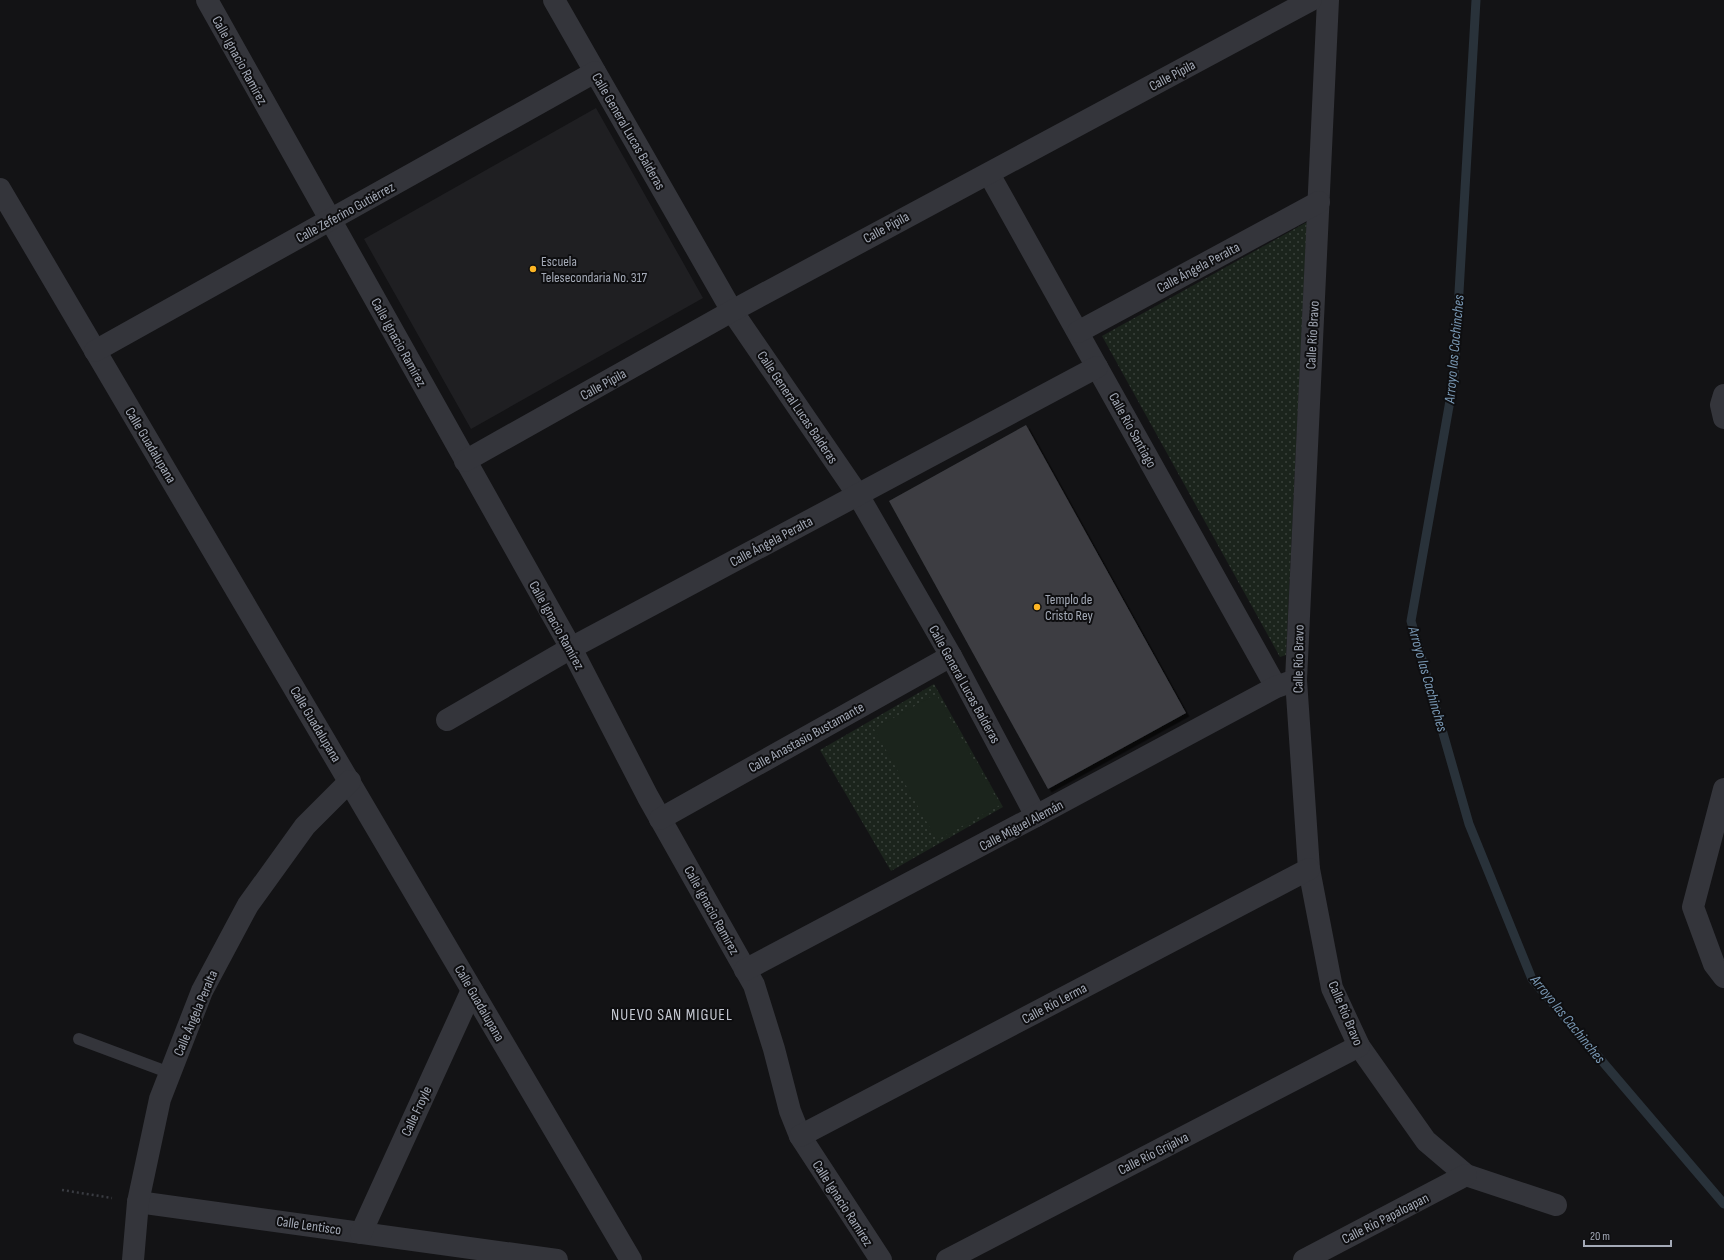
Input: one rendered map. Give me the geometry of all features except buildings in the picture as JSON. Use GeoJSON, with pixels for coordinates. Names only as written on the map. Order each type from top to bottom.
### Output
{"type":"FeatureCollection","features":[{"type":"Feature","properties":{"kind":"street","name":"Calle Ignacio Ramírez"},"geometry":{"type":"LineString","coordinates":[[207,0],[571,648],[660,819],[754,985],[774,1049],[790,1111],[800,1136],[881,1260]]}},
{"type":"Feature","properties":{"kind":"street","name":"Calle General Lucas Balderas"},"geometry":{"type":"LineString","coordinates":[[554,0],[732,311],[858,495],[951,656],[1036,816]]}},
{"type":"Feature","properties":{"kind":"street","name":"Calle Pípila"},"geometry":{"type":"LineString","coordinates":[[465,461],[732,311],[1311,0]]}},
{"type":"Feature","properties":{"kind":"street","name":"Calle Río Bravo"},"geometry":{"type":"LineString","coordinates":[[1328,0],[1319,202],[1286,683],[1309,869],[1332,988],[1359,1046],[1426,1141],[1466,1175],[1556,1204]]}},
{"type":"Feature","properties":{"kind":"street","name":"Calle Zeferino Gutiérrez"},"geometry":{"type":"LineString","coordinates":[[96,351],[595,72]]}},
{"type":"Feature","properties":{"kind":"street","name":"Calle Río Santiago"},"geometry":{"type":"LineString","coordinates":[[989,174],[1097,366],[1286,683]]}},
{"type":"Feature","properties":{"kind":"street","name":"Calle Guadalupana"},"geometry":{"type":"LineString","coordinates":[[0,189],[631,1260]]}},
{"type":"Feature","properties":{"kind":"street","name":"Calle Ángela Peralta"},"geometry":{"type":"LineString","coordinates":[[1078,332],[1319,202]]}},
{"type":"Feature","properties":{"kind":"street","name":"Calle Ángela Peralta"},"geometry":{"type":"LineString","coordinates":[[447,720],[571,648],[1097,366]]}},
{"type":"Feature","properties":{"kind":"street"},"geometry":{"type":"LineString","coordinates":[[1724,395],[1721,405],[1724,418]]}},
{"type":"Feature","properties":{"kind":"street","name":"Calle Anastasio Bustamante"},"geometry":{"type":"LineString","coordinates":[[660,819],[951,656]]}},
{"type":"Feature","properties":{"kind":"street","name":"Calle Miguel Alemán"},"geometry":{"type":"LineString","coordinates":[[745,970],[1286,683]]}},
{"type":"Feature","properties":{"kind":"street","name":"Calle Ángela Peralta"},"geometry":{"type":"LineString","coordinates":[[133,1260],[138,1202],[160,1100],[202,991],[248,905],[305,826],[350,781]]}},
{"type":"Feature","properties":{"kind":"street"},"geometry":{"type":"LineString","coordinates":[[1724,789],[1693,907],[1714,964],[1724,977]]}},
{"type":"Feature","properties":{"kind":"street","name":"Calle Río Lerma"},"geometry":{"type":"LineString","coordinates":[[800,1136],[1309,869]]}},
{"type":"Feature","properties":{"kind":"street","name":"Calle Froyle"},"geometry":{"type":"LineString","coordinates":[[360,1233],[472,990]]}},
{"type":"Feature","properties":{"kind":"street","name":"Calle Río Grijalva"},"geometry":{"type":"LineString","coordinates":[[947,1260],[1359,1046]]}},
{"type":"Feature","properties":{"kind":"street","name":"Calle Río Papaloapan"},"geometry":{"type":"LineString","coordinates":[[1304,1260],[1466,1175]]}},
{"type":"Feature","properties":{"kind":"street","name":"Calle Lentisco"},"geometry":{"type":"LineString","coordinates":[[138,1202],[557,1260]]}},
{"type":"Feature","properties":{"kind":"lane"},"geometry":{"type":"LineString","coordinates":[[79,1039],[170,1073]]}},
{"type":"Feature","properties":{"kind":"path"},"geometry":{"type":"LineString","coordinates":[[62,1190],[138,1202]]}},
{"type":"Feature","properties":{"kind":"shaded area","name":"Escuela Telesecondaria No. 317"},"geometry":{"type":"Polygon","coordinates":[[[596,108],[703,298],[471,429],[364,239],[596,108]]]}},
{"type":"Feature","properties":{"kind":"shaded area"},"geometry":{"type":"Polygon","coordinates":[[[1307,222],[1286,655],[1280,657],[1102,336],[1307,222]]]}},
{"type":"Feature","properties":{"kind":"shaded area"},"geometry":{"type":"Polygon","coordinates":[[[934,684],[1003,807],[891,871],[820,750],[934,684]]]}},
{"type":"Feature","properties":{"kind":"shaded area"},"geometry":{"type":"Polygon","coordinates":[[[936,694],[1000,805],[937,840],[874,729],[936,694]]]}},
{"type":"Feature","properties":{"kind":"waterway","name":"Arroyo las Cachinches"},"geometry":{"type":"LineString","coordinates":[[1476,0],[1454,378],[1411,621],[1469,824],[1532,979],[1724,1204]]}},
{"type":"Feature","properties":{"kind":"place","name":"Escuela Telesecondaria No. 317"},"geometry":{"type":"Point","coordinates":[533,269]}},
{"type":"Feature","properties":{"kind":"place","name":"Templo de Cristo Rey"},"geometry":{"type":"Point","coordinates":[1037,607]}},
{"type":"Feature","properties":{"kind":"district","name":"NUEVO SAN MIGUEL"},"geometry":{"type":"Point","coordinates":[672,1014]}}]}
